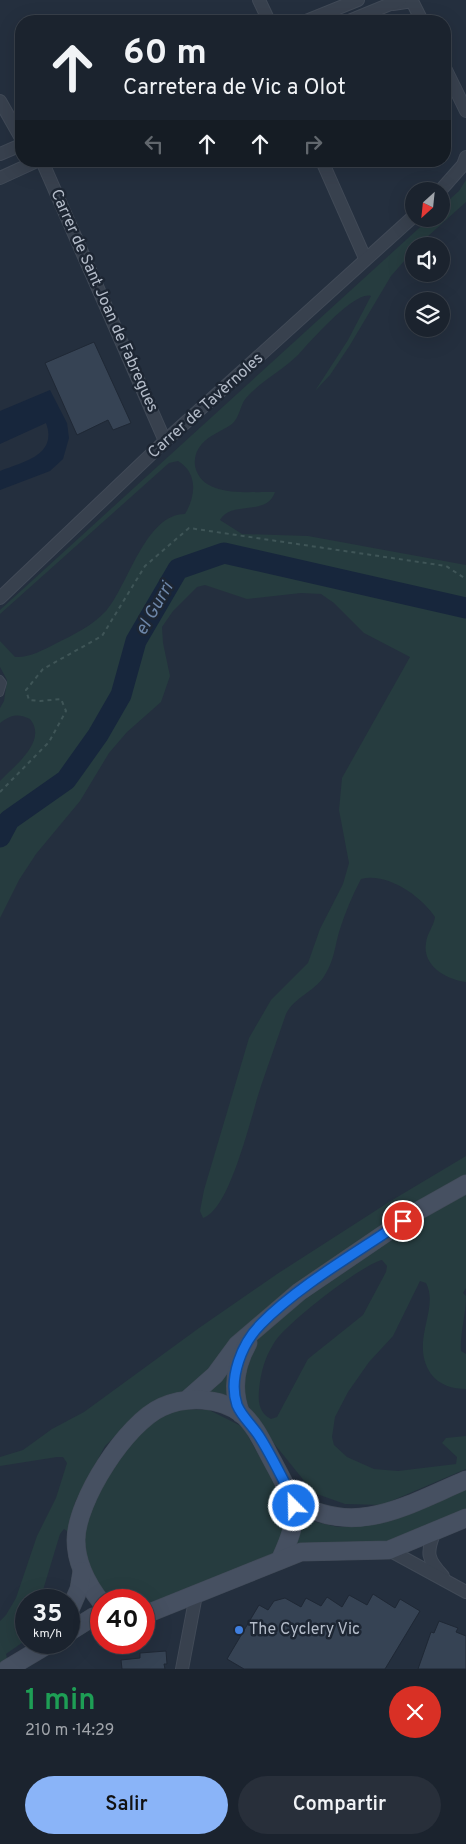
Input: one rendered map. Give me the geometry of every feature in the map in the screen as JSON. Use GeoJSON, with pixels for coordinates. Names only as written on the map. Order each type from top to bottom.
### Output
{"type":"FeatureCollection","features":[{"type":"Feature","properties":{"kind":"street"},"geometry":{"type":"LineString","coordinates":[[259,0],[267,15]]}},
{"type":"Feature","properties":{"kind":"street"},"geometry":{"type":"LineString","coordinates":[[363,15],[394,2],[412,1],[419,15]]}},
{"type":"Feature","properties":{"kind":"street"},"geometry":{"type":"LineString","coordinates":[[321,15],[353,2]]}},
{"type":"Feature","properties":{"kind":"street"},"geometry":{"type":"LineString","coordinates":[[451,80],[466,111]]}},
{"type":"Feature","properties":{"kind":"street"},"geometry":{"type":"LineString","coordinates":[[0,101],[15,127]]}},
{"type":"Feature","properties":{"kind":"street"},"geometry":{"type":"LineString","coordinates":[[0,154],[15,148]]}},
{"type":"Feature","properties":{"kind":"street"},"geometry":{"type":"LineString","coordinates":[[447,182],[464,161]]}},
{"type":"Feature","properties":{"kind":"street"},"geometry":{"type":"LineString","coordinates":[[0,178],[24,167]]}},
{"type":"Feature","properties":{"kind":"street","name":"Carrer de Sant Joan de Fabregues"},"geometry":{"type":"LineString","coordinates":[[45,167],[165,441]]}},
{"type":"Feature","properties":{"kind":"street"},"geometry":{"type":"LineString","coordinates":[[325,167],[365,258]]}},
{"type":"Feature","properties":{"kind":"street","name":"Carrer de Tavèrnoles"},"geometry":{"type":"LineString","coordinates":[[0,598],[165,441],[325,299],[365,258],[405,224]]}},
{"type":"Feature","properties":{"kind":"street"},"geometry":{"type":"LineString","coordinates":[[91,1589],[82,1571],[76,1541],[80,1512],[102,1469],[147,1417],[161,1407],[189,1398],[215,1375],[237,1345],[299,1292],[418,1210],[466,1184]]}},
{"type":"Feature","properties":{"kind":"street"},"geometry":{"type":"LineString","coordinates":[[260,1325],[241,1356],[235,1374],[236,1403],[259,1436],[294,1500],[307,1508],[336,1518],[360,1519],[382,1515],[466,1480]]}},
{"type":"Feature","properties":{"kind":"street"},"geometry":{"type":"LineString","coordinates":[[189,1398],[217,1403],[242,1414]]}},
{"type":"Feature","properties":{"kind":"street"},"geometry":{"type":"LineString","coordinates":[[280,1560],[293,1528],[294,1500]]}},
{"type":"Feature","properties":{"kind":"street"},"geometry":{"type":"LineString","coordinates":[[155,1611],[301,1552],[389,1550],[466,1518]]}},
{"type":"Feature","properties":{"kind":"street"},"geometry":{"type":"LineString","coordinates":[[435,1531],[429,1544],[428,1556],[434,1567],[450,1584]]}},
{"type":"Feature","properties":{"kind":"street"},"geometry":{"type":"LineString","coordinates":[[389,1550],[466,1592]]}},
{"type":"Feature","properties":{"kind":"street"},"geometry":{"type":"LineString","coordinates":[[79,1589],[82,1571]]}},
{"type":"Feature","properties":{"kind":"street"},"geometry":{"type":"LineString","coordinates":[[182,1669],[196,1595]]}},
{"type":"Feature","properties":{"kind":"street"},"geometry":{"type":"LineString","coordinates":[[0,1664],[15,1654]]}},
{"type":"Feature","properties":{"kind":"street"},"geometry":{"type":"LineString","coordinates":[[7,1669],[32,1654]]}},
{"type":"Feature","properties":{"kind":"lane"},"geometry":{"type":"LineString","coordinates":[[0,679],[2,683],[0,693]]}},
{"type":"Feature","properties":{"kind":"path"},"geometry":{"type":"LineString","coordinates":[[0,792],[49,742],[66,711],[61,699],[29,700],[26,690],[43,669],[102,636],[145,566],[189,528],[446,566],[466,579]]}},
{"type":"Feature","properties":{"kind":"green space"},"geometry":{"type":"Polygon","coordinates":[[[466,180],[466,202],[450,216],[450,199],[459,191],[466,180]]]}},
{"type":"Feature","properties":{"kind":"green space"},"geometry":{"type":"Polygon","coordinates":[[[419,228],[437,228],[427,237],[409,237],[419,228]]]}},
{"type":"Feature","properties":{"kind":"green space"},"geometry":{"type":"Polygon","coordinates":[[[405,241],[405,260],[391,276],[330,375],[315,391],[348,340],[371,296],[364,296],[344,309],[293,360],[252,392],[244,401],[237,418],[232,424],[204,441],[196,455],[195,466],[199,477],[207,484],[217,488],[241,492],[275,492],[271,500],[265,504],[232,511],[225,514],[220,520],[242,534],[308,536],[466,565],[466,982],[444,975],[428,959],[426,943],[435,917],[421,901],[403,887],[392,882],[382,879],[361,879],[344,918],[329,968],[322,979],[295,1003],[286,1014],[231,1179],[223,1197],[213,1211],[203,1218],[200,1211],[204,1190],[249,1038],[271,1000],[308,963],[320,929],[343,884],[349,863],[339,810],[342,778],[410,657],[364,633],[334,603],[321,594],[301,593],[247,599],[205,585],[197,587],[173,611],[162,627],[163,643],[170,676],[161,702],[127,732],[109,753],[80,801],[36,854],[19,880],[0,918],[0,781],[21,760],[35,736],[34,727],[30,719],[25,717],[14,716],[0,723],[0,708],[4,701],[7,680],[0,667],[0,641],[15,657],[31,655],[69,637],[101,616],[114,600],[148,538],[171,517],[185,514],[193,492],[192,478],[189,472],[178,461],[169,463],[0,614],[0,610],[405,241]]]}},
{"type":"Feature","properties":{"kind":"green space"},"geometry":{"type":"Polygon","coordinates":[[[466,1156],[466,1288],[463,1293],[466,1296],[461,1351],[466,1354],[466,1389],[442,1384],[434,1378],[425,1362],[423,1338],[430,1304],[426,1283],[420,1281],[393,1336],[369,1362],[348,1392],[335,1417],[332,1437],[334,1445],[347,1457],[374,1469],[398,1471],[456,1464],[457,1457],[442,1443],[446,1438],[466,1436],[466,1469],[382,1505],[345,1504],[314,1493],[247,1410],[191,1391],[145,1407],[105,1446],[75,1502],[70,1533],[64,1529],[60,1534],[43,1589],[19,1589],[37,1536],[56,1498],[67,1463],[63,1457],[57,1457],[0,1466],[0,1457],[23,1450],[52,1429],[84,1412],[277,1274],[389,1202],[466,1156]],[[382,1260],[358,1272],[324,1296],[281,1334],[268,1355],[261,1377],[259,1403],[267,1417],[271,1419],[277,1417],[308,1359],[363,1315],[386,1272],[387,1266],[382,1260]]]}},
{"type":"Feature","properties":{"kind":"green space"},"geometry":{"type":"Polygon","coordinates":[[[181,1409],[209,1410],[243,1427],[286,1504],[284,1527],[279,1542],[267,1561],[155,1603],[155,1589],[101,1589],[93,1578],[81,1538],[98,1491],[136,1437],[158,1417],[181,1409]]]}},
{"type":"Feature","properties":{"kind":"green space"},"geometry":{"type":"Polygon","coordinates":[[[466,1489],[466,1511],[400,1540],[369,1546],[292,1546],[302,1519],[338,1527],[371,1525],[466,1489]]]}},
{"type":"Feature","properties":{"kind":"green space"},"geometry":{"type":"Polygon","coordinates":[[[15,1600],[15,1648],[6,1654],[9,1669],[0,1669],[0,1621],[15,1600]]]}},
{"type":"Feature","properties":{"kind":"water"},"geometry":{"type":"Polygon","coordinates":[[[50,390],[67,423],[69,438],[63,459],[50,471],[0,490],[0,471],[36,456],[47,443],[48,434],[46,423],[0,444],[0,411],[50,390]]]}},
{"type":"Feature","properties":{"kind":"building"},"geometry":{"type":"Polygon","coordinates":[[[94,342],[131,423],[113,430],[108,420],[77,435],[45,363],[94,342]]]}},
{"type":"Feature","properties":{"kind":"building"},"geometry":{"type":"Polygon","coordinates":[[[373,1594],[395,1608],[400,1599],[420,1611],[385,1669],[244,1669],[227,1659],[259,1605],[268,1610],[274,1601],[285,1598],[301,1607],[306,1598],[321,1606],[327,1597],[342,1607],[349,1595],[367,1605],[373,1594]]]}},
{"type":"Feature","properties":{"kind":"building"},"geometry":{"type":"Polygon","coordinates":[[[439,1621],[458,1628],[456,1632],[466,1636],[466,1669],[418,1669],[431,1632],[434,1633],[439,1621]]]}},
{"type":"Feature","properties":{"kind":"building"},"geometry":{"type":"Polygon","coordinates":[[[166,1651],[167,1664],[164,1664],[165,1669],[122,1669],[121,1660],[140,1658],[140,1654],[155,1654],[155,1652],[166,1651]]]}},
{"type":"Feature","properties":{"kind":"waterway","name":"el Gurri"},"geometry":{"type":"LineString","coordinates":[[0,837],[9,820],[66,780],[98,735],[121,695],[136,641],[178,569],[224,553],[466,608]]}},
{"type":"Feature","properties":{"kind":"place","name":"The Cyclery Vic"},"geometry":{"type":"Point","coordinates":[239,1630]}},
{"type":"Feature","properties":{"kind":"route"},"geometry":{"type":"LineString","coordinates":[[294,1506],[294,1500],[259,1436],[236,1403],[235,1374],[241,1356],[260,1325],[299,1292],[403,1221]]}}]}
